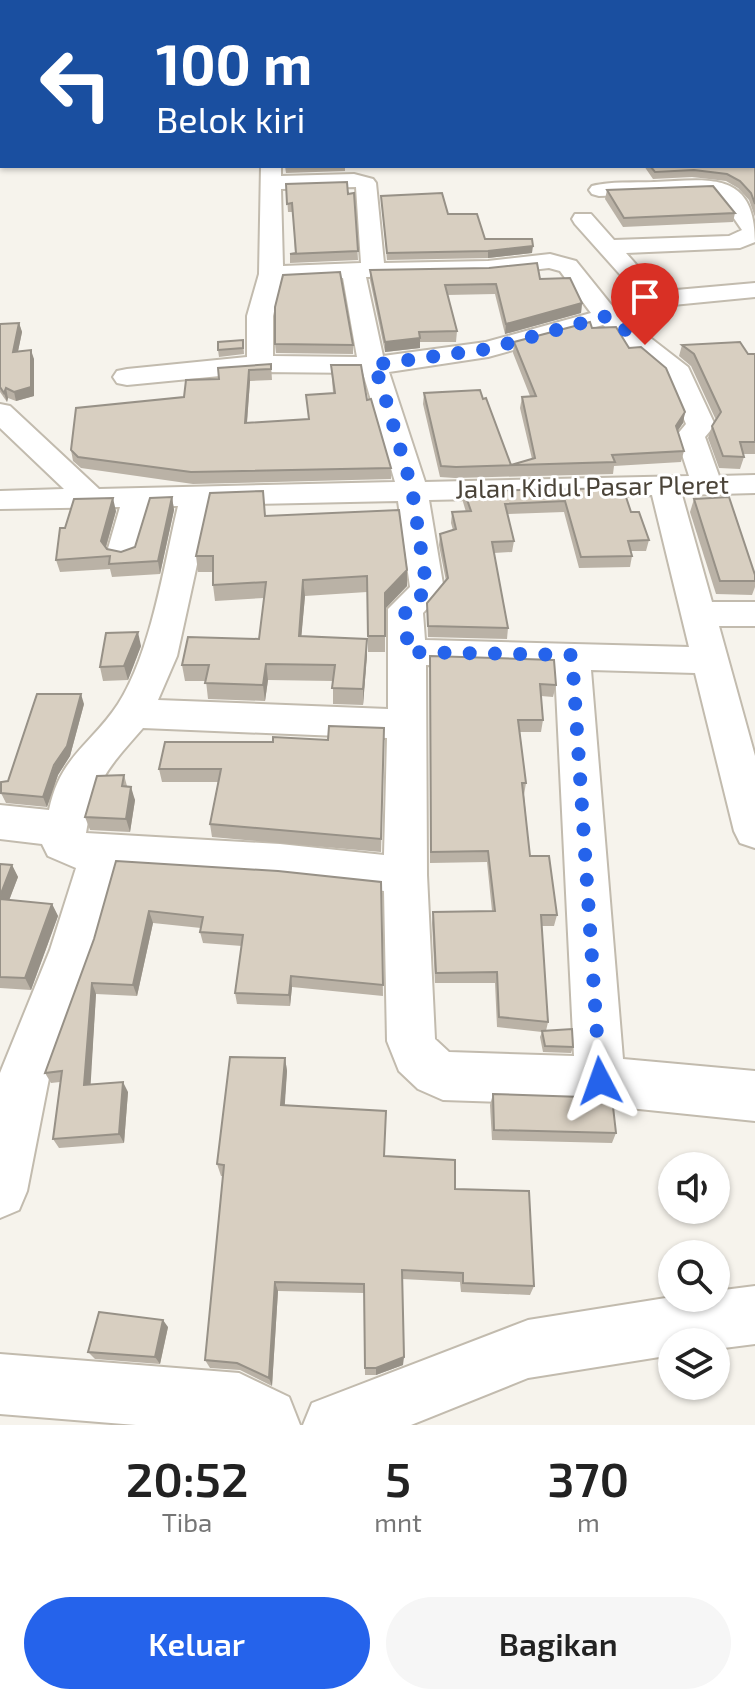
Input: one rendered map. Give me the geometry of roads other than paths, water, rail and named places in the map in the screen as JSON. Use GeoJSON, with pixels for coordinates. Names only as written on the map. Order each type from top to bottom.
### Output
{"type":"FeatureCollection","features":[{"type":"Feature","properties":{"kind":"street"},"geometry":{"type":"LineString","coordinates":[[260,364],[260,316],[271,274],[272,174],[366,183],[363,270],[372,365],[380,380],[412,489],[427,590],[405,609],[408,652],[405,875],[410,1033],[421,1064],[443,1076],[600,1081],[755,1096]]}},
{"type":"Feature","properties":{"kind":"street"},"geometry":{"type":"LineString","coordinates":[[599,190],[712,185],[728,194],[753,230],[752,235],[732,243],[608,247]]}},
{"type":"Feature","properties":{"kind":"street"},"geometry":{"type":"LineString","coordinates":[[728,194],[755,191]]}},
{"type":"Feature","properties":{"kind":"street"},"geometry":{"type":"LineString","coordinates":[[712,218],[748,263]]}},
{"type":"Feature","properties":{"kind":"street"},"geometry":{"type":"LineString","coordinates":[[583,219],[633,275],[672,298]]}},
{"type":"Feature","properties":{"kind":"street"},"geometry":{"type":"LineString","coordinates":[[271,274],[488,268],[560,262],[568,266],[607,316],[678,373],[701,425],[690,436],[708,486]]}},
{"type":"Feature","properties":{"kind":"street"},"geometry":{"type":"LineString","coordinates":[[127,377],[260,364],[372,365],[488,349],[672,298],[755,290]]}},
{"type":"Feature","properties":{"kind":"street"},"geometry":{"type":"LineString","coordinates":[[0,412],[92,499]]}},
{"type":"Feature","properties":{"kind":"street","name":"Jalan Kidul Pasar Pleret"},"geometry":{"type":"LineString","coordinates":[[0,500],[755,484]]}},
{"type":"Feature","properties":{"kind":"street"},"geometry":{"type":"LineString","coordinates":[[665,487],[755,831]]}},
{"type":"Feature","properties":{"kind":"street"},"geometry":{"type":"LineString","coordinates":[[0,1191],[26,1068],[73,950],[83,840],[71,801],[86,766],[133,713],[159,656],[196,497]]}},
{"type":"Feature","properties":{"kind":"street"},"geometry":{"type":"LineString","coordinates":[[123,552],[138,498]]}},
{"type":"Feature","properties":{"kind":"street"},"geometry":{"type":"LineString","coordinates":[[698,614],[755,614]]}},
{"type":"Feature","properties":{"kind":"street"},"geometry":{"type":"LineString","coordinates":[[408,652],[711,661]]}},
{"type":"Feature","properties":{"kind":"street"},"geometry":{"type":"LineString","coordinates":[[572,655],[600,1081]]}},
{"type":"Feature","properties":{"kind":"street"},"geometry":{"type":"LineString","coordinates":[[133,713],[405,724]]}},
{"type":"Feature","properties":{"kind":"street"},"geometry":{"type":"LineString","coordinates":[[0,822],[83,840],[405,875]]}},
{"type":"Feature","properties":{"kind":"street"},"geometry":{"type":"LineString","coordinates":[[334,1425],[528,1349],[623,1332],[755,1315]]}},
{"type":"Feature","properties":{"kind":"street"},"geometry":{"type":"LineString","coordinates":[[0,1384],[239,1403],[267,1419],[269,1425]]}}]}
